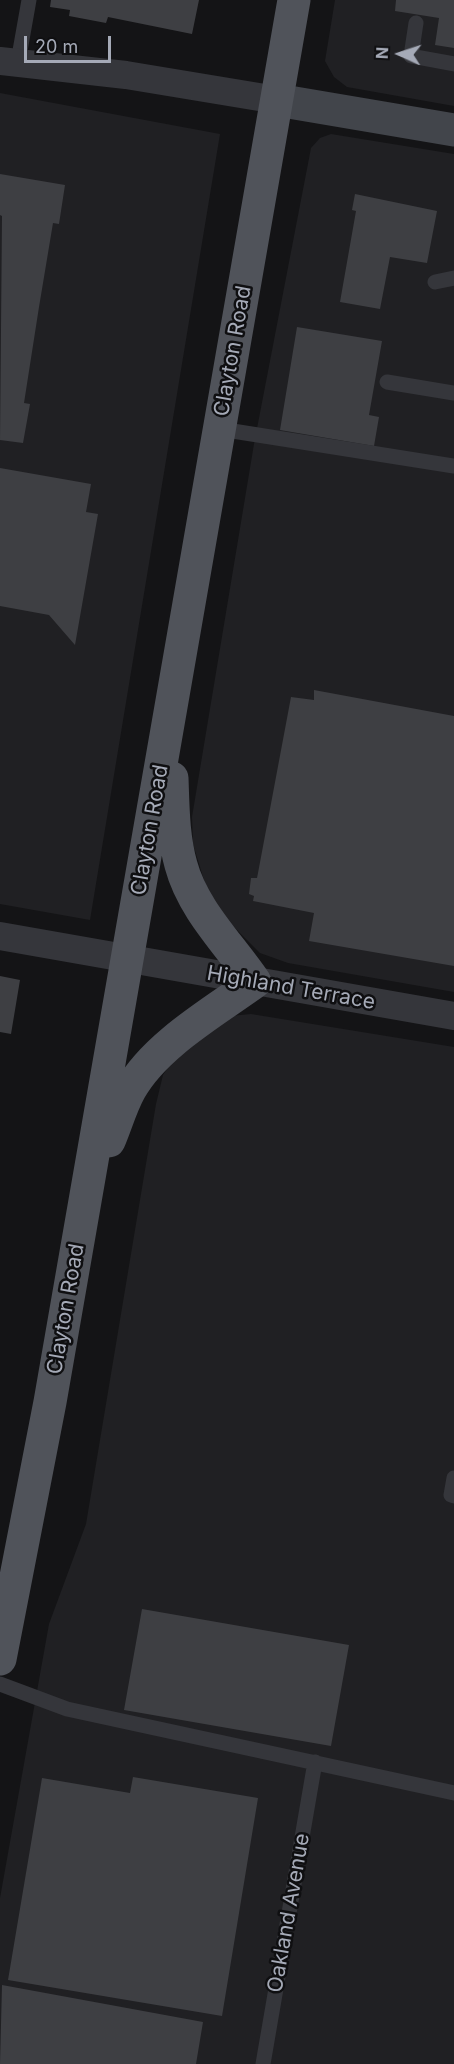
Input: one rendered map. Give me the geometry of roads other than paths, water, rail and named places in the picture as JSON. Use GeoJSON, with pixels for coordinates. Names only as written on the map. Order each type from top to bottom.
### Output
{"type":"FeatureCollection","features":[{"type":"Feature","properties":{"kind":"main road","name":"Clayton Road"},"geometry":{"type":"LineString","coordinates":[[0,1659],[39,1460],[128,960],[294,0]]}},
{"type":"Feature","properties":{"kind":"main road"},"geometry":{"type":"LineString","coordinates":[[85,1198],[130,1089],[146,1068],[182,1035],[255,982],[198,903],[181,865],[176,838],[170,713]]}},
{"type":"Feature","properties":{"kind":"street"},"geometry":{"type":"LineString","coordinates":[[9,62],[126,75],[454,130]]}},
{"type":"Feature","properties":{"kind":"street","name":"Highland Terrace"},"geometry":{"type":"LineString","coordinates":[[0,936],[454,1016]]}},
{"type":"Feature","properties":{"kind":"lane"},"geometry":{"type":"LineString","coordinates":[[9,62],[29,0]]}},
{"type":"Feature","properties":{"kind":"lane"},"geometry":{"type":"LineString","coordinates":[[416,23],[411,56],[454,64]]}},
{"type":"Feature","properties":{"kind":"lane"},"geometry":{"type":"LineString","coordinates":[[435,282],[454,278]]}},
{"type":"Feature","properties":{"kind":"lane"},"geometry":{"type":"LineString","coordinates":[[387,382],[454,393]]}},
{"type":"Feature","properties":{"kind":"lane"},"geometry":{"type":"LineString","coordinates":[[220,429],[454,466]]}},
{"type":"Feature","properties":{"kind":"lane"},"geometry":{"type":"LineString","coordinates":[[454,1478],[451,1495],[454,1496]]}},
{"type":"Feature","properties":{"kind":"lane"},"geometry":{"type":"LineString","coordinates":[[0,1684],[67,1709],[454,1793]]}},
{"type":"Feature","properties":{"kind":"lane","name":"Oakland Avenue"},"geometry":{"type":"LineString","coordinates":[[262,2064],[315,1762]]}}]}
